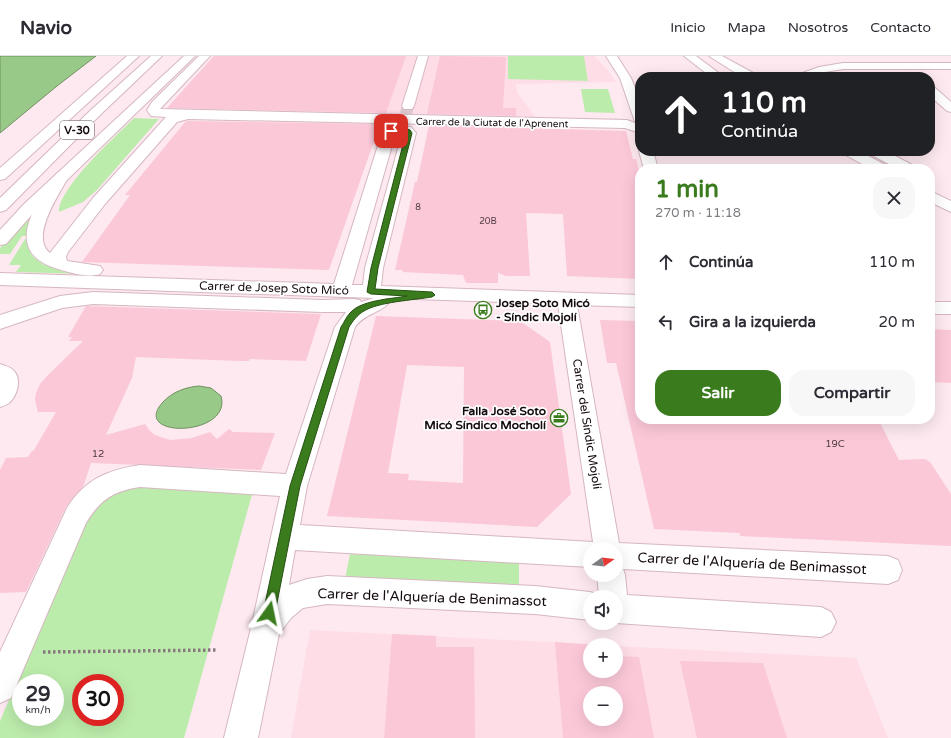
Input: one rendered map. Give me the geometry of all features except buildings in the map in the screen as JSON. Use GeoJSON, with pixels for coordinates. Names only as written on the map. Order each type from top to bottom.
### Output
{"type":"FeatureCollection","features":[{"type":"Feature","properties":{"kind":"main road","name":"V-30"},"geometry":{"type":"LineString","coordinates":[[0,176],[134,56]]}},
{"type":"Feature","properties":{"kind":"main road","name":"V-30"},"geometry":{"type":"LineString","coordinates":[[0,207],[96,112],[158,56]]}},
{"type":"Feature","properties":{"kind":"main road"},"geometry":{"type":"LineString","coordinates":[[0,240],[30,207],[62,176],[190,56]]}},
{"type":"Feature","properties":{"kind":"main road","name":"Carrer de la Ciutat de l'Aprenent"},"geometry":{"type":"LineString","coordinates":[[205,56],[153,110],[155,112],[161,114],[400,121],[635,125]]}},
{"type":"Feature","properties":{"kind":"main road"},"geometry":{"type":"LineString","coordinates":[[62,176],[42,213],[34,237],[36,247],[42,255],[59,264],[75,269],[343,285],[423,56]]}},
{"type":"Feature","properties":{"kind":"main road"},"geometry":{"type":"LineString","coordinates":[[611,56],[619,64],[628,84],[635,113]]}},
{"type":"Feature","properties":{"kind":"main road"},"geometry":{"type":"LineString","coordinates":[[689,56],[711,72]]}},
{"type":"Feature","properties":{"kind":"main road"},"geometry":{"type":"LineString","coordinates":[[714,56],[741,72]]}},
{"type":"Feature","properties":{"kind":"main road"},"geometry":{"type":"LineString","coordinates":[[890,56],[910,72]]}},
{"type":"Feature","properties":{"kind":"main road"},"geometry":{"type":"LineString","coordinates":[[816,72],[823,69],[843,66],[951,66]]}},
{"type":"Feature","properties":{"kind":"main road"},"geometry":{"type":"LineString","coordinates":[[935,94],[951,108]]}},
{"type":"Feature","properties":{"kind":"main road"},"geometry":{"type":"LineString","coordinates":[[59,264],[57,257],[60,252],[99,201],[172,119],[189,115]]}},
{"type":"Feature","properties":{"kind":"main road"},"geometry":{"type":"LineString","coordinates":[[375,298],[374,268],[400,121]]}},
{"type":"Feature","properties":{"kind":"main road"},"geometry":{"type":"LineString","coordinates":[[858,156],[873,164]]}},
{"type":"Feature","properties":{"kind":"main road"},"geometry":{"type":"LineString","coordinates":[[884,156],[900,164]]}},
{"type":"Feature","properties":{"kind":"main road"},"geometry":{"type":"LineString","coordinates":[[935,184],[951,192]]}},
{"type":"Feature","properties":{"kind":"main road"},"geometry":{"type":"LineString","coordinates":[[935,199],[951,207]]}},
{"type":"Feature","properties":{"kind":"main road","name":"Carrer de Josep Soto Micó"},"geometry":{"type":"LineString","coordinates":[[2,280],[343,285],[375,298]]}},
{"type":"Feature","properties":{"kind":"main road"},"geometry":{"type":"LineString","coordinates":[[0,322],[60,302],[93,298],[322,306],[375,298],[432,295],[635,301]]}},
{"type":"Feature","properties":{"kind":"main road"},"geometry":{"type":"LineString","coordinates":[[241,738],[266,628],[295,486],[345,328],[353,315],[375,298]]}},
{"type":"Feature","properties":{"kind":"main road","name":"Carrer del Síndic Mojolí"},"geometry":{"type":"LineString","coordinates":[[567,299],[606,542]]}},
{"type":"Feature","properties":{"kind":"main road"},"geometry":{"type":"LineString","coordinates":[[935,308],[951,308]]}},
{"type":"Feature","properties":{"kind":"main road"},"geometry":{"type":"LineString","coordinates":[[0,687],[76,516],[83,503],[94,493],[108,484],[124,478],[140,476],[295,486]]}},
{"type":"Feature","properties":{"kind":"main road"},"geometry":{"type":"LineString","coordinates":[[285,537],[583,554]]}},
{"type":"Feature","properties":{"kind":"main road","name":"Carrer de l'Alquería de Benimassot"},"geometry":{"type":"LineString","coordinates":[[623,556],[888,570]]}},
{"type":"Feature","properties":{"kind":"main road","name":"Carrer de l'Alquería de Benimassot"},"geometry":{"type":"LineString","coordinates":[[266,628],[277,612],[289,599],[306,592],[327,590],[535,600],[583,605]]}},
{"type":"Feature","properties":{"kind":"main road"},"geometry":{"type":"LineString","coordinates":[[623,609],[821,622]]}},
{"type":"Feature","properties":{"kind":"path"},"geometry":{"type":"LineString","coordinates":[[16,652],[218,650]]}},
{"type":"Feature","properties":{"kind":"shaded area"},"geometry":{"type":"Polygon","coordinates":[[[0,56],[96,56],[0,133],[0,56]]]}},
{"type":"Feature","properties":{"kind":"shaded area"},"geometry":{"type":"Polygon","coordinates":[[[214,56],[594,56],[607,69],[616,82],[516,84],[517,92],[535,117],[167,108],[214,56]]]}},
{"type":"Feature","properties":{"kind":"shaded area"},"geometry":{"type":"Polygon","coordinates":[[[508,56],[584,56],[588,81],[508,79],[508,56]]]}},
{"type":"Feature","properties":{"kind":"shaded area"},"geometry":{"type":"Polygon","coordinates":[[[581,89],[608,89],[615,113],[585,112],[581,89]]]}},
{"type":"Feature","properties":{"kind":"shaded area"},"geometry":{"type":"Polygon","coordinates":[[[134,118],[159,119],[97,190],[83,202],[59,212],[61,202],[78,176],[102,149],[134,118]]]}},
{"type":"Feature","properties":{"kind":"shaded area"},"geometry":{"type":"Polygon","coordinates":[[[33,211],[35,211],[27,236],[22,236],[10,254],[0,254],[0,248],[33,211]]]}},
{"type":"Feature","properties":{"kind":"shaded area"},"geometry":{"type":"Polygon","coordinates":[[[25,239],[28,240],[32,255],[43,264],[64,271],[85,274],[16,272],[21,265],[9,265],[25,239]]]}},
{"type":"Feature","properties":{"kind":"shaded area"},"geometry":{"type":"Polygon","coordinates":[[[199,386],[211,388],[221,396],[221,410],[212,419],[199,426],[184,428],[170,427],[159,422],[156,414],[167,398],[180,391],[199,386]]]}},
{"type":"Feature","properties":{"kind":"shaded area"},"geometry":{"type":"Polygon","coordinates":[[[135,485],[253,491],[184,738],[0,738],[0,721],[12,693],[12,726],[64,726],[64,674],[20,674],[88,514],[107,493],[135,485]]]}},
{"type":"Feature","properties":{"kind":"shaded area"},"geometry":{"type":"Polygon","coordinates":[[[350,554],[519,562],[519,588],[345,579],[350,554]]]}},
{"type":"Feature","properties":{"kind":"shaded area"},"geometry":{"type":"Polygon","coordinates":[[[310,630],[583,644],[583,678],[623,678],[623,646],[856,658],[888,738],[291,738],[310,630]]]}},
{"type":"Feature","properties":{"kind":"tunnel"},"geometry":{"type":"LineString","coordinates":[[406,114],[408,106]]}},
{"type":"Feature","properties":{"kind":"place","name":"Josep Soto Micó - Síndic Mojolí"},"geometry":{"type":"Point","coordinates":[483,310]}},
{"type":"Feature","properties":{"kind":"place","name":"Falla José Soto Micó Síndico Mocholí"},"geometry":{"type":"Point","coordinates":[559,418]}},
{"type":"Feature","properties":{"kind":"route"},"geometry":{"type":"LineString","coordinates":[[269,613],[295,486],[345,327],[353,315],[362,308],[379,303],[432,295],[371,292],[374,268],[409,133],[408,131],[401,129],[391,131]]}}]}
